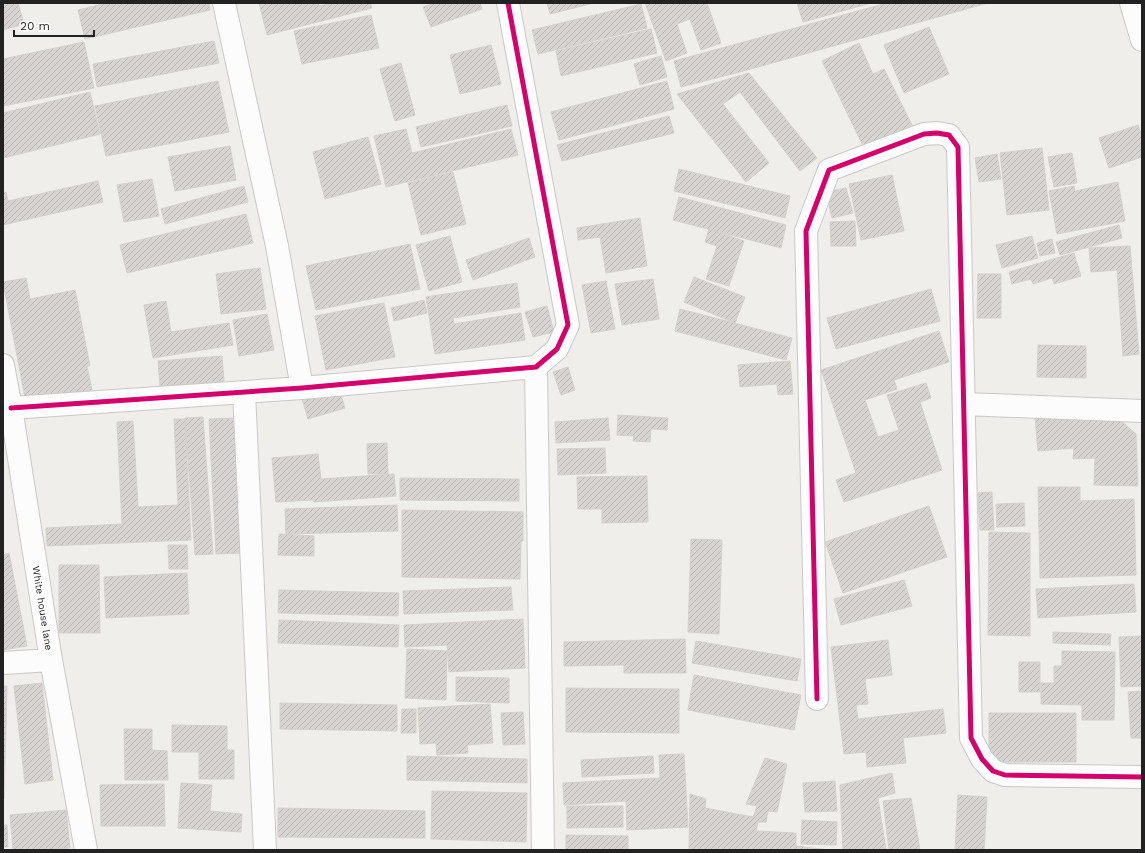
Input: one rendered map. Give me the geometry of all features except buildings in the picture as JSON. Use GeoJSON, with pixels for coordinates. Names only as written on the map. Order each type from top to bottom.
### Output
{"type":"FeatureCollection","features":[{"type":"Feature","properties":{"kind":"street"},"geometry":{"type":"LineString","coordinates":[[224,3],[277,246],[302,388]]}},
{"type":"Feature","properties":{"kind":"street"},"geometry":{"type":"LineString","coordinates":[[11,408],[302,388],[536,367],[557,349],[568,325],[508,3]]}},
{"type":"Feature","properties":{"kind":"street"},"geometry":{"type":"LineString","coordinates":[[1131,3],[1142,40]]}},
{"type":"Feature","properties":{"kind":"street"},"geometry":{"type":"LineString","coordinates":[[817,699],[806,231],[830,170],[924,134],[937,133],[949,135],[958,147],[971,738],[982,759],[993,771],[1005,775],[1142,777]]}},
{"type":"Feature","properties":{"kind":"street","name":"White house lane"},"geometry":{"type":"LineString","coordinates":[[3,365],[51,660],[86,850]]}},
{"type":"Feature","properties":{"kind":"street"},"geometry":{"type":"LineString","coordinates":[[536,367],[544,850]]}},
{"type":"Feature","properties":{"kind":"street"},"geometry":{"type":"LineString","coordinates":[[244,392],[265,850]]}},
{"type":"Feature","properties":{"kind":"street"},"geometry":{"type":"LineString","coordinates":[[964,404],[1142,411]]}},
{"type":"Feature","properties":{"kind":"street"},"geometry":{"type":"LineString","coordinates":[[3,663],[51,660]]}},
{"type":"Feature","properties":{"kind":"cycle path"},"geometry":{"type":"LineString","coordinates":[[11,408],[302,388],[536,367],[557,349],[568,325],[508,3]]}},
{"type":"Feature","properties":{"kind":"cycle path"},"geometry":{"type":"LineString","coordinates":[[817,699],[806,231],[829,170],[924,134],[937,133],[949,135],[958,147],[971,738],[982,759],[993,771],[1005,775],[1142,777]]}}]}
